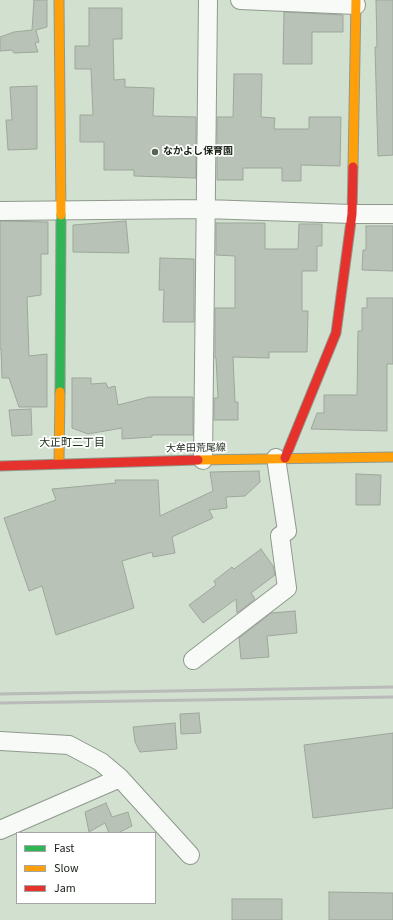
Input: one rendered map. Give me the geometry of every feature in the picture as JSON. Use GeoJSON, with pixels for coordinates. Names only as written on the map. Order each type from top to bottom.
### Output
{"type":"FeatureCollection","features":[{"type":"Feature","properties":{"kind":"street"},"geometry":{"type":"LineString","coordinates":[[59,0],[61,211],[59,463]]}},
{"type":"Feature","properties":{"kind":"street"},"geometry":{"type":"LineString","coordinates":[[203,460],[208,0]]}},
{"type":"Feature","properties":{"kind":"street"},"geometry":{"type":"LineString","coordinates":[[193,660],[287,588],[280,536],[287,532],[280,458],[336,333],[352,214],[356,2],[240,0]]}},
{"type":"Feature","properties":{"kind":"street"},"geometry":{"type":"LineString","coordinates":[[0,211],[206,209],[393,214]]}},
{"type":"Feature","properties":{"kind":"street","name":"大牟田荒尾線"},"geometry":{"type":"LineString","coordinates":[[0,466],[59,463],[280,458],[393,458]]}},
{"type":"Feature","properties":{"kind":"street"},"geometry":{"type":"LineString","coordinates":[[0,741],[69,745],[101,762],[120,778],[190,855]]}},
{"type":"Feature","properties":{"kind":"street"},"geometry":{"type":"LineString","coordinates":[[0,830],[120,778]]}},
{"type":"Feature","properties":{"kind":"building"},"geometry":{"type":"Polygon","coordinates":[[[34,0],[47,0],[47,27],[36,30],[39,42],[35,43],[38,52],[14,53],[12,50],[0,51],[0,37],[14,32],[32,30],[34,0]]]}},
{"type":"Feature","properties":{"kind":"building"},"geometry":{"type":"Polygon","coordinates":[[[376,0],[393,0],[393,155],[378,156],[375,47],[377,47],[376,0]]]}},
{"type":"Feature","properties":{"kind":"building"},"geometry":{"type":"Polygon","coordinates":[[[89,8],[122,8],[122,39],[113,39],[114,80],[125,79],[125,87],[154,88],[153,116],[196,117],[196,178],[134,176],[134,170],[104,170],[104,142],[80,142],[80,115],[93,115],[91,69],[75,69],[75,46],[89,46],[89,8]]]}},
{"type":"Feature","properties":{"kind":"building"},"geometry":{"type":"Polygon","coordinates":[[[284,12],[343,15],[343,32],[312,32],[312,64],[283,64],[284,12]]]}},
{"type":"Feature","properties":{"kind":"building"},"geometry":{"type":"Polygon","coordinates":[[[234,74],[262,74],[261,117],[275,118],[274,129],[309,129],[309,117],[341,117],[340,166],[301,165],[301,181],[282,181],[282,168],[243,168],[243,180],[217,180],[217,117],[233,117],[234,74]]]}},
{"type":"Feature","properties":{"kind":"building"},"geometry":{"type":"Polygon","coordinates":[[[37,86],[37,149],[8,150],[6,120],[12,120],[10,87],[37,86]]]}},
{"type":"Feature","properties":{"kind":"building"},"geometry":{"type":"Polygon","coordinates":[[[0,221],[48,222],[48,254],[41,254],[41,295],[27,297],[29,356],[47,354],[47,407],[19,407],[9,378],[2,378],[0,349],[0,221]]]}},
{"type":"Feature","properties":{"kind":"building"},"geometry":{"type":"Polygon","coordinates":[[[126,221],[129,253],[73,252],[73,225],[126,221]]]}},
{"type":"Feature","properties":{"kind":"building"},"geometry":{"type":"Polygon","coordinates":[[[216,223],[265,223],[265,249],[298,249],[299,224],[322,224],[322,246],[317,246],[317,271],[302,271],[302,311],[308,311],[307,352],[269,352],[269,358],[233,357],[235,402],[238,402],[238,420],[214,420],[214,398],[218,398],[215,358],[215,308],[235,308],[235,256],[216,255],[216,223]]]}},
{"type":"Feature","properties":{"kind":"building"},"geometry":{"type":"Polygon","coordinates":[[[366,226],[393,226],[393,271],[362,270],[363,250],[366,250],[366,226]]]}},
{"type":"Feature","properties":{"kind":"building"},"geometry":{"type":"Polygon","coordinates":[[[160,258],[194,259],[194,322],[163,322],[164,290],[159,290],[160,258]]]}},
{"type":"Feature","properties":{"kind":"building"},"geometry":{"type":"Polygon","coordinates":[[[367,298],[393,298],[393,364],[387,364],[387,431],[311,429],[317,413],[324,413],[324,395],[357,395],[358,331],[362,331],[362,308],[367,308],[367,298]]]}},
{"type":"Feature","properties":{"kind":"building"},"geometry":{"type":"Polygon","coordinates":[[[72,378],[91,378],[91,384],[106,383],[108,388],[115,386],[118,405],[149,397],[193,397],[193,435],[152,435],[152,437],[122,439],[122,428],[88,434],[72,428],[72,378]]]}},
{"type":"Feature","properties":{"kind":"building"},"geometry":{"type":"Polygon","coordinates":[[[31,409],[32,435],[12,436],[9,410],[31,409]]]}},
{"type":"Feature","properties":{"kind":"building"},"geometry":{"type":"Polygon","coordinates":[[[259,471],[260,482],[245,496],[226,497],[227,508],[209,510],[213,518],[172,537],[175,553],[153,557],[152,552],[122,561],[134,608],[56,635],[42,586],[29,591],[4,518],[56,500],[52,489],[116,483],[115,480],[158,480],[160,516],[213,491],[210,472],[259,471]]]}},
{"type":"Feature","properties":{"kind":"building"},"geometry":{"type":"Polygon","coordinates":[[[356,474],[381,475],[380,505],[356,505],[356,474]]]}},
{"type":"Feature","properties":{"kind":"building"},"geometry":{"type":"Polygon","coordinates":[[[261,549],[273,566],[275,575],[251,593],[255,599],[237,613],[236,599],[203,623],[189,605],[216,585],[214,581],[232,567],[234,569],[261,549]]]}},
{"type":"Feature","properties":{"kind":"building"},"geometry":{"type":"Polygon","coordinates":[[[295,611],[297,633],[267,636],[269,657],[241,659],[239,638],[271,613],[295,611]]]}},
{"type":"Feature","properties":{"kind":"building"},"geometry":{"type":"Polygon","coordinates":[[[199,713],[201,733],[181,734],[180,714],[199,713]]]}},
{"type":"Feature","properties":{"kind":"building"},"geometry":{"type":"Polygon","coordinates":[[[175,723],[177,749],[140,752],[135,742],[133,727],[175,723]]]}},
{"type":"Feature","properties":{"kind":"building"},"geometry":{"type":"Polygon","coordinates":[[[393,733],[393,808],[313,818],[304,745],[393,733]]]}},
{"type":"Feature","properties":{"kind":"building"},"geometry":{"type":"Polygon","coordinates":[[[106,803],[112,817],[128,812],[132,826],[120,832],[109,832],[105,823],[89,832],[85,812],[106,803]]]}},
{"type":"Feature","properties":{"kind":"building"},"geometry":{"type":"Polygon","coordinates":[[[329,892],[393,893],[393,920],[329,920],[329,892]]]}},
{"type":"Feature","properties":{"kind":"building"},"geometry":{"type":"Polygon","coordinates":[[[232,899],[282,899],[282,920],[232,920],[232,899]]]}},
{"type":"Feature","properties":{"kind":"railway"},"geometry":{"type":"LineString","coordinates":[[0,694],[393,687]]}},
{"type":"Feature","properties":{"kind":"railway"},"geometry":{"type":"LineString","coordinates":[[0,703],[393,697]]}},
{"type":"Feature","properties":{"kind":"traffic: fast"},"geometry":{"type":"LineString","coordinates":[[60,392],[61,215]]}},
{"type":"Feature","properties":{"kind":"traffic: slow"},"geometry":{"type":"LineString","coordinates":[[59,0],[61,215]]}},
{"type":"Feature","properties":{"kind":"traffic: slow"},"geometry":{"type":"LineString","coordinates":[[353,167],[356,0]]}},
{"type":"Feature","properties":{"kind":"traffic: slow"},"geometry":{"type":"LineString","coordinates":[[59,463],[60,392]]}},
{"type":"Feature","properties":{"kind":"traffic: slow"},"geometry":{"type":"LineString","coordinates":[[198,460],[393,457]]}},
{"type":"Feature","properties":{"kind":"traffic: jam"},"geometry":{"type":"LineString","coordinates":[[285,458],[336,333],[352,214],[353,167]]}},
{"type":"Feature","properties":{"kind":"traffic: jam"},"geometry":{"type":"LineString","coordinates":[[0,466],[198,460]]}},
{"type":"Feature","properties":{"kind":"place","name":"なかよし保育園"},"geometry":{"type":"Point","coordinates":[155,152]}},
{"type":"Feature","properties":{"kind":"district","name":"大正町二丁目"},"geometry":{"type":"Point","coordinates":[72,444]}}]}
